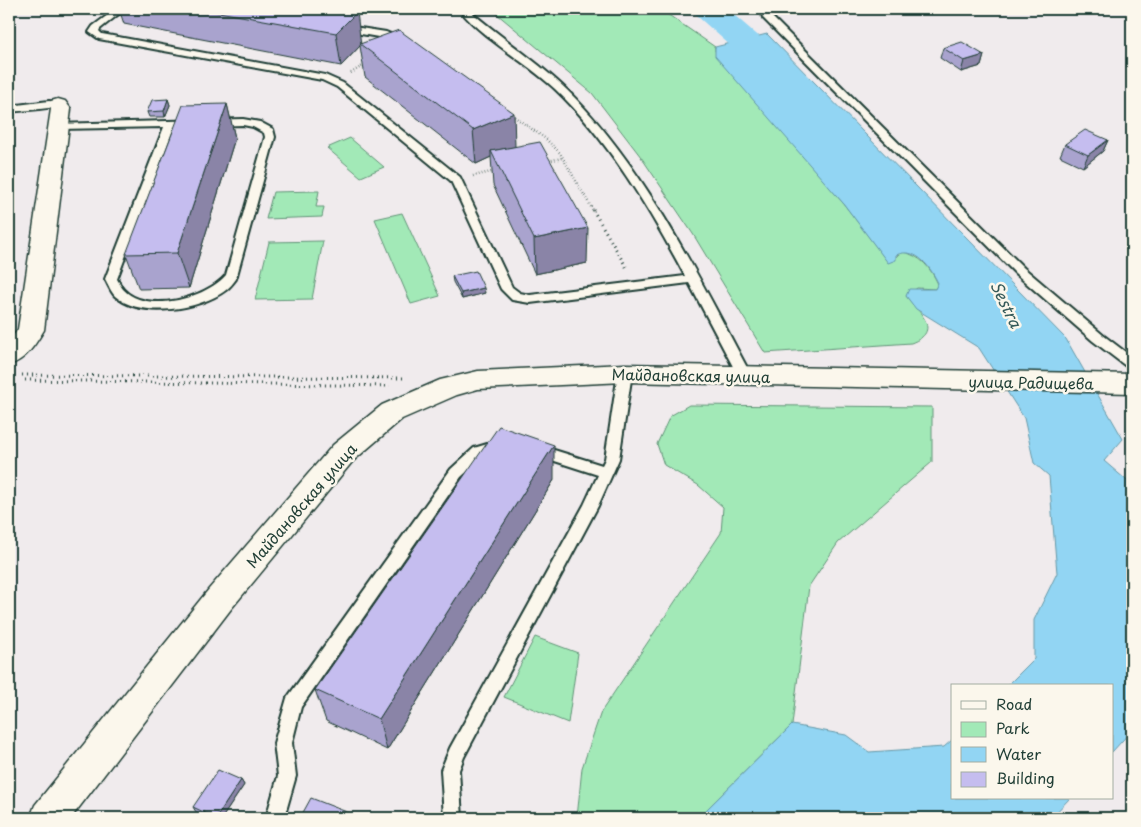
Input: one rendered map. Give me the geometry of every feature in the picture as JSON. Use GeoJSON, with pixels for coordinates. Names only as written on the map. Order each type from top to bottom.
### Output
{"type":"FeatureCollection","features":[{"type":"Feature","properties":{"kind":"street"},"geometry":{"type":"LineString","coordinates":[[14,366],[18,348],[31,330],[58,116]]}},
{"type":"Feature","properties":{"kind":"street","name":"Майдановская улица"},"geometry":{"type":"LineString","coordinates":[[48,818],[220,599],[349,448],[392,412],[450,387],[478,380],[626,373],[929,380]]}},
{"type":"Feature","properties":{"kind":"street","name":"улица Радищева"},"geometry":{"type":"LineString","coordinates":[[929,380],[1132,384]]}},
{"type":"Feature","properties":{"kind":"lane"},"geometry":{"type":"LineString","coordinates":[[121,9],[96,28],[94,32],[99,36],[325,78],[335,82],[456,179],[507,289],[516,297],[530,299],[692,279]]}},
{"type":"Feature","properties":{"kind":"lane"},"geometry":{"type":"LineString","coordinates":[[463,9],[481,26],[528,62],[571,99],[616,153],[656,214],[744,375]]}},
{"type":"Feature","properties":{"kind":"lane"},"geometry":{"type":"LineString","coordinates":[[765,9],[766,16],[822,74],[1020,271],[1098,338],[1132,364]]}},
{"type":"Feature","properties":{"kind":"lane"},"geometry":{"type":"LineString","coordinates":[[329,26],[386,35],[411,45]]}},
{"type":"Feature","properties":{"kind":"lane"},"geometry":{"type":"LineString","coordinates":[[9,109],[49,104],[58,116],[170,124],[256,124],[269,131],[270,137],[232,276],[228,283],[219,290],[194,301],[179,304],[152,305],[128,299],[113,287],[111,279],[170,124]]}},
{"type":"Feature","properties":{"kind":"lane"},"geometry":{"type":"LineString","coordinates":[[453,818],[450,770],[456,754],[591,506],[612,458],[626,373]]}},
{"type":"Feature","properties":{"kind":"lane"},"geometry":{"type":"LineString","coordinates":[[275,818],[287,776],[283,743],[293,704],[456,473],[470,457],[492,446],[516,445],[606,472]]}},
{"type":"Feature","properties":{"kind":"path"},"geometry":{"type":"LineString","coordinates":[[335,82],[366,64]]}},
{"type":"Feature","properties":{"kind":"path"},"geometry":{"type":"LineString","coordinates":[[507,112],[546,139],[563,158],[638,286]]}},
{"type":"Feature","properties":{"kind":"path"},"geometry":{"type":"LineString","coordinates":[[544,162],[563,158]]}},
{"type":"Feature","properties":{"kind":"path"},"geometry":{"type":"LineString","coordinates":[[456,179],[504,170]]}},
{"type":"Feature","properties":{"kind":"path"},"geometry":{"type":"LineString","coordinates":[[14,366],[414,379]]}},
{"type":"Feature","properties":{"kind":"path"},"geometry":{"type":"LineString","coordinates":[[25,380],[390,386]]}},
{"type":"Feature","properties":{"kind":"green space"},"geometry":{"type":"Polygon","coordinates":[[[491,9],[660,9],[715,47],[715,51],[843,203],[888,262],[903,252],[920,259],[932,272],[938,284],[935,289],[917,288],[906,296],[922,315],[927,327],[926,333],[911,343],[765,353],[693,234],[641,157],[592,93],[491,9]]]}},
{"type":"Feature","properties":{"kind":"green space"},"geometry":{"type":"Polygon","coordinates":[[[350,138],[384,167],[361,177],[327,148],[350,138]]]}},
{"type":"Feature","properties":{"kind":"green space"},"geometry":{"type":"Polygon","coordinates":[[[319,191],[316,207],[324,207],[322,217],[266,219],[273,192],[319,191]]]}},
{"type":"Feature","properties":{"kind":"green space"},"geometry":{"type":"Polygon","coordinates":[[[402,213],[440,296],[411,304],[375,219],[402,213]]]}},
{"type":"Feature","properties":{"kind":"green space"},"geometry":{"type":"Polygon","coordinates":[[[323,241],[312,299],[255,300],[269,242],[323,241]]]}},
{"type":"Feature","properties":{"kind":"green space"},"geometry":{"type":"Polygon","coordinates":[[[689,405],[932,407],[932,462],[838,543],[809,586],[792,725],[698,818],[577,818],[582,768],[601,712],[721,533],[723,507],[698,485],[664,465],[657,444],[670,416],[689,405]]]}},
{"type":"Feature","properties":{"kind":"green space"},"geometry":{"type":"Polygon","coordinates":[[[535,637],[578,653],[568,723],[504,697],[535,637]]]}},
{"type":"Feature","properties":{"kind":"water"},"geometry":{"type":"Polygon","coordinates":[[[767,34],[1066,339],[1123,439],[1104,461],[1132,485],[1132,730],[1114,750],[1114,684],[1009,684],[1034,659],[1034,620],[1057,573],[1049,476],[1034,463],[1024,418],[979,348],[916,309],[906,296],[909,289],[935,289],[938,283],[927,265],[910,253],[896,255],[896,260],[888,263],[843,203],[715,56],[715,47],[767,34]]]}},
{"type":"Feature","properties":{"kind":"water"},"geometry":{"type":"Polygon","coordinates":[[[792,725],[846,735],[869,752],[944,747],[951,741],[951,800],[1068,800],[1051,818],[698,818],[792,725]]]}},
{"type":"Feature","properties":{"kind":"building"},"geometry":{"type":"Polygon","coordinates":[[[202,9],[335,9],[357,12],[336,33],[202,9]]]}},
{"type":"Feature","properties":{"kind":"building"},"geometry":{"type":"Polygon","coordinates":[[[399,30],[514,113],[473,130],[360,44],[399,30]]]}},
{"type":"Feature","properties":{"kind":"building"},"geometry":{"type":"Polygon","coordinates":[[[962,42],[984,55],[964,61],[943,48],[962,42]]]}},
{"type":"Feature","properties":{"kind":"building"},"geometry":{"type":"Polygon","coordinates":[[[168,99],[164,111],[147,112],[152,100],[168,99]]]}},
{"type":"Feature","properties":{"kind":"building"},"geometry":{"type":"Polygon","coordinates":[[[227,104],[177,253],[126,254],[183,105],[227,104]]]}},
{"type":"Feature","properties":{"kind":"building"},"geometry":{"type":"Polygon","coordinates":[[[1085,130],[1108,140],[1088,155],[1065,144],[1085,130]]]}},
{"type":"Feature","properties":{"kind":"building"},"geometry":{"type":"Polygon","coordinates":[[[540,142],[588,228],[534,239],[491,151],[540,142]]]}},
{"type":"Feature","properties":{"kind":"building"},"geometry":{"type":"Polygon","coordinates":[[[476,271],[484,288],[461,293],[452,276],[476,271]]]}},
{"type":"Feature","properties":{"kind":"building"},"geometry":{"type":"Polygon","coordinates":[[[499,426],[554,445],[379,719],[315,690],[499,426]]]}},
{"type":"Feature","properties":{"kind":"building"},"geometry":{"type":"Polygon","coordinates":[[[218,770],[241,780],[216,818],[193,807],[218,770]]]}},
{"type":"Feature","properties":{"kind":"building"},"geometry":{"type":"Polygon","coordinates":[[[311,798],[362,818],[300,818],[311,798]]]}},
{"type":"Feature","properties":{"kind":"waterway","name":"Sestra"},"geometry":{"type":"LineString","coordinates":[[708,9],[795,85]]}}]}
